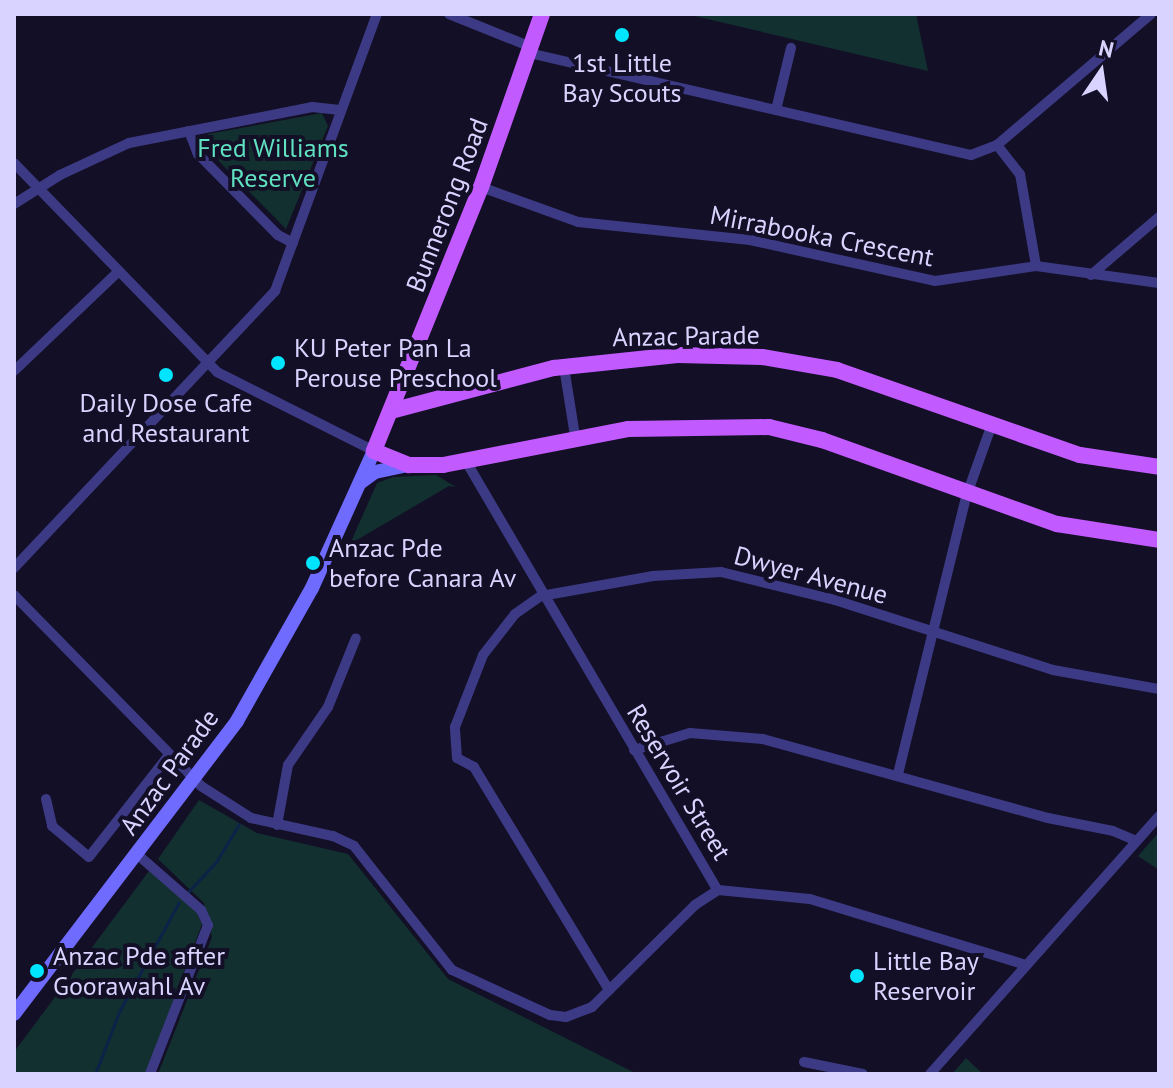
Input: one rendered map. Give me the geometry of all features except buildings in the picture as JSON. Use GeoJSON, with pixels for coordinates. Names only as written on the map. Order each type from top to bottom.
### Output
{"type":"FeatureCollection","features":[{"type":"Feature","properties":{"kind":"main road","name":"Bunnerong Road"},"geometry":{"type":"LineString","coordinates":[[391,411],[481,187],[542,14]]}},
{"type":"Feature","properties":{"kind":"main road","name":"Anzac Parade"},"geometry":{"type":"LineString","coordinates":[[14,1014],[194,781],[272,664],[360,483],[391,411],[564,367],[698,355],[787,360],[847,373],[1080,455],[1159,467]]}},
{"type":"Feature","properties":{"kind":"main road"},"geometry":{"type":"LineString","coordinates":[[360,483],[375,472],[409,465],[467,463],[575,436],[662,425],[769,427],[822,440],[1063,525],[1159,540]]}},
{"type":"Feature","properties":{"kind":"main road"},"geometry":{"type":"LineString","coordinates":[[374,451],[409,465]]}},
{"type":"Feature","properties":{"kind":"street"},"geometry":{"type":"LineString","coordinates":[[14,568],[209,365],[275,291],[377,14]]}},
{"type":"Feature","properties":{"kind":"street"},"geometry":{"type":"LineString","coordinates":[[449,14],[530,50],[971,155],[997,145],[1151,14]]}},
{"type":"Feature","properties":{"kind":"street"},"geometry":{"type":"LineString","coordinates":[[776,110],[791,48]]}},
{"type":"Feature","properties":{"kind":"street"},"geometry":{"type":"LineString","coordinates":[[14,204],[114,148],[312,107],[340,110]]}},
{"type":"Feature","properties":{"kind":"street"},"geometry":{"type":"LineString","coordinates":[[189,131],[198,154],[278,235],[293,243]]}},
{"type":"Feature","properties":{"kind":"street"},"geometry":{"type":"LineString","coordinates":[[997,145],[1020,174],[1036,266]]}},
{"type":"Feature","properties":{"kind":"street"},"geometry":{"type":"LineString","coordinates":[[14,163],[209,365],[374,451]]}},
{"type":"Feature","properties":{"kind":"street","name":"Mirrabooka Crescent"},"geometry":{"type":"LineString","coordinates":[[481,187],[578,222],[776,245],[935,281],[1036,266],[1159,283]]}},
{"type":"Feature","properties":{"kind":"street"},"geometry":{"type":"LineString","coordinates":[[1091,275],[1159,217]]}},
{"type":"Feature","properties":{"kind":"street"},"geometry":{"type":"LineString","coordinates":[[14,371],[118,272]]}},
{"type":"Feature","properties":{"kind":"street"},"geometry":{"type":"LineString","coordinates":[[564,367],[575,436]]}},
{"type":"Feature","properties":{"kind":"street"},"geometry":{"type":"LineString","coordinates":[[898,774],[967,492],[992,424]]}},
{"type":"Feature","properties":{"kind":"street","name":"Reservoir Street"},"geometry":{"type":"LineString","coordinates":[[467,463],[541,596],[718,890],[810,899],[1026,965]]}},
{"type":"Feature","properties":{"kind":"street","name":"Dwyer Avenue"},"geometry":{"type":"LineString","coordinates":[[609,990],[474,767],[457,758],[455,727],[483,655],[515,614],[541,596],[653,576],[721,572],[822,596],[932,634],[1053,670],[1159,689]]}},
{"type":"Feature","properties":{"kind":"street"},"geometry":{"type":"LineString","coordinates":[[14,595],[194,781],[240,813],[277,825],[333,836],[363,853],[438,957],[467,980],[550,1015],[566,1017],[592,1007],[695,905],[718,890]]}},
{"type":"Feature","properties":{"kind":"street"},"geometry":{"type":"LineString","coordinates":[[277,825],[288,765],[328,707],[356,638]]}},
{"type":"Feature","properties":{"kind":"street"},"geometry":{"type":"LineString","coordinates":[[634,750],[690,733],[727,735],[800,747],[1136,841]]}},
{"type":"Feature","properties":{"kind":"street"},"geometry":{"type":"LineString","coordinates":[[46,799],[52,826],[89,857],[169,755]]}},
{"type":"Feature","properties":{"kind":"street"},"geometry":{"type":"LineString","coordinates":[[930,1074],[1159,816]]}},
{"type":"Feature","properties":{"kind":"street"},"geometry":{"type":"LineString","coordinates":[[138,855],[201,910],[208,925],[150,1074]]}},
{"type":"Feature","properties":{"kind":"street"},"geometry":{"type":"LineString","coordinates":[[804,1062],[863,1074]]}},
{"type":"Feature","properties":{"kind":"green space"},"geometry":{"type":"Polygon","coordinates":[[[686,14],[916,14],[928,71],[686,14]]]}},
{"type":"Feature","properties":{"kind":"green space","name":"Fred Williams Reserve"},"geometry":{"type":"Polygon","coordinates":[[[322,113],[328,126],[286,229],[203,145],[208,134],[322,113]]]}},
{"type":"Feature","properties":{"kind":"green space"},"geometry":{"type":"Polygon","coordinates":[[[436,475],[456,487],[449,486],[350,544],[377,483],[393,477],[436,475]]]}},
{"type":"Feature","properties":{"kind":"green space"},"geometry":{"type":"Polygon","coordinates":[[[199,800],[257,833],[348,854],[448,979],[637,1074],[158,1074],[212,937],[204,903],[158,859],[199,800]]]}},
{"type":"Feature","properties":{"kind":"green space"},"geometry":{"type":"Polygon","coordinates":[[[1159,832],[1159,870],[1138,856],[1159,832]]]}},
{"type":"Feature","properties":{"kind":"green space"},"geometry":{"type":"Polygon","coordinates":[[[149,871],[196,911],[202,924],[146,1074],[14,1074],[14,1052],[149,871]]]}},
{"type":"Feature","properties":{"kind":"green space"},"geometry":{"type":"Polygon","coordinates":[[[966,1058],[983,1074],[952,1074],[966,1058]]]}},
{"type":"Feature","properties":{"kind":"waterway"},"geometry":{"type":"LineString","coordinates":[[188,892],[216,862],[239,824]]}},
{"type":"Feature","properties":{"kind":"waterway"},"geometry":{"type":"LineString","coordinates":[[95,1074],[119,1012],[179,902]]}},
{"type":"Feature","properties":{"kind":"place","name":"1st Little Bay Scouts"},"geometry":{"type":"Point","coordinates":[622,35]}},
{"type":"Feature","properties":{"kind":"place","name":"KU Peter Pan La Perouse Preschool"},"geometry":{"type":"Point","coordinates":[278,363]}},
{"type":"Feature","properties":{"kind":"place","name":"Daily Dose Cafe and Restaurant"},"geometry":{"type":"Point","coordinates":[166,375]}},
{"type":"Feature","properties":{"kind":"place","name":"Anzac Pde before Canara Av"},"geometry":{"type":"Point","coordinates":[313,563]}},
{"type":"Feature","properties":{"kind":"place","name":"Anzac Pde after Goorawahl Av"},"geometry":{"type":"Point","coordinates":[37,971]}},
{"type":"Feature","properties":{"kind":"place","name":"Little Bay Reservoir"},"geometry":{"type":"Point","coordinates":[857,976]}}]}
